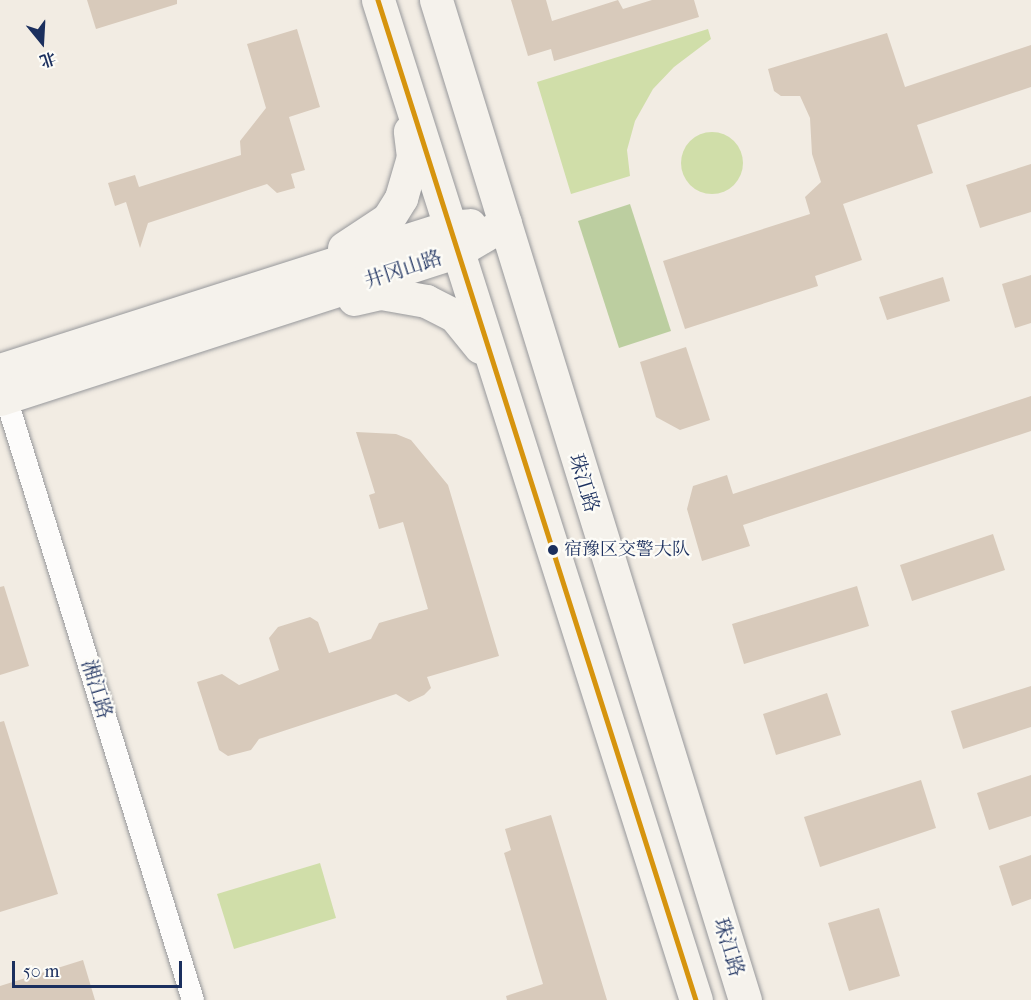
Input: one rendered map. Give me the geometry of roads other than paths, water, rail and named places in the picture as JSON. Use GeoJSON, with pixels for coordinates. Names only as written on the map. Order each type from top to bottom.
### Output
{"type":"FeatureCollection","features":[{"type":"Feature","properties":{"kind":"street"},"geometry":{"type":"LineString","coordinates":[[378,0],[491,362],[696,1000]]}},
{"type":"Feature","properties":{"kind":"street","name":"珠江路"},"geometry":{"type":"LineString","coordinates":[[435,0],[745,1000]]}},
{"type":"Feature","properties":{"kind":"street"},"geometry":{"type":"LineString","coordinates":[[236,309],[348,246],[388,219],[400,198],[412,157],[405,88]]}},
{"type":"Feature","properties":{"kind":"street","name":"井冈山路"},"geometry":{"type":"LineString","coordinates":[[1,386],[505,223]]}},
{"type":"Feature","properties":{"kind":"street"},"geometry":{"type":"LineString","coordinates":[[236,309],[381,293],[400,295],[426,301],[455,316],[491,362]]}},
{"type":"Feature","properties":{"kind":"street","name":"湘江路"},"geometry":{"type":"LineString","coordinates":[[1,386],[193,1000]]}},
{"type":"Feature","properties":{"kind":"place","name":"宿豫区交警大队"},"geometry":{"type":"Point","coordinates":[553,550]}}]}
